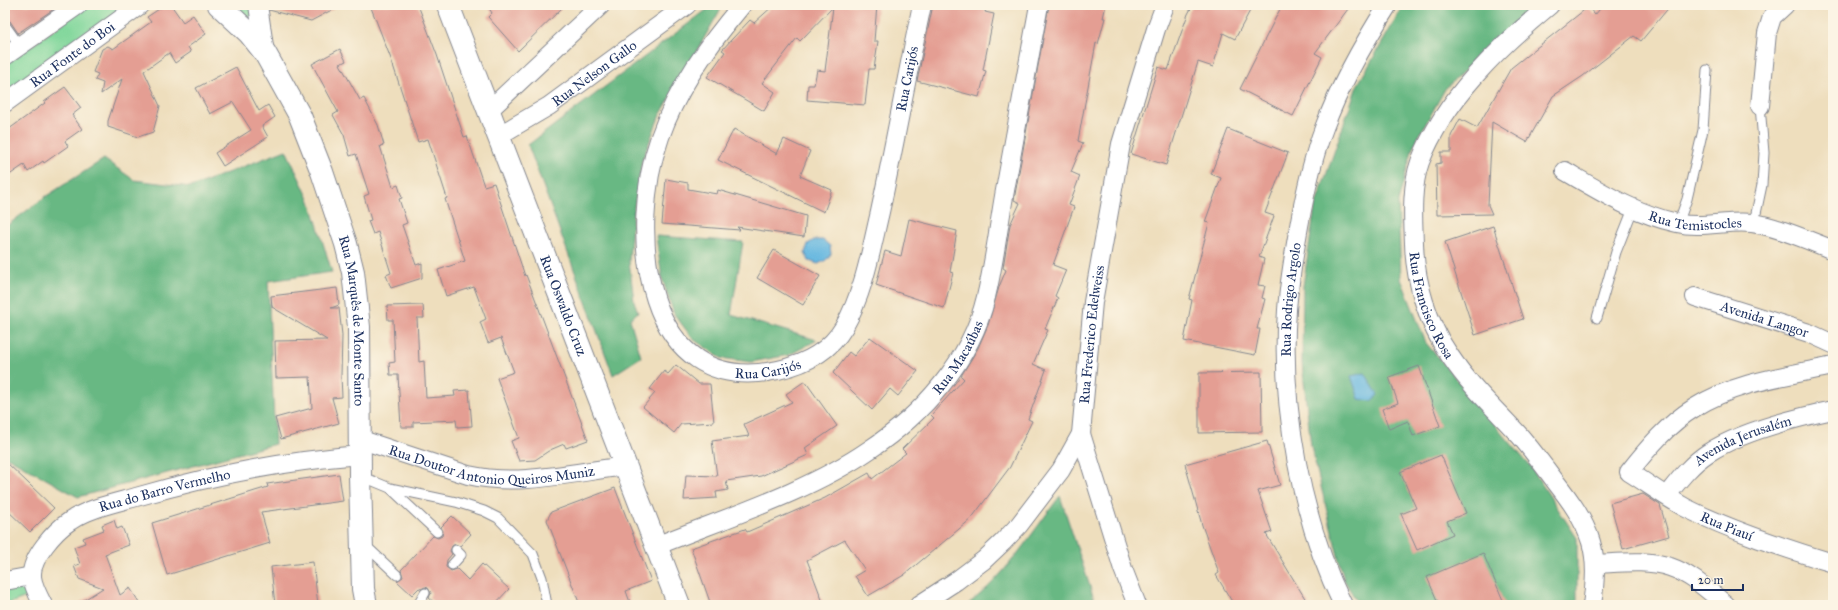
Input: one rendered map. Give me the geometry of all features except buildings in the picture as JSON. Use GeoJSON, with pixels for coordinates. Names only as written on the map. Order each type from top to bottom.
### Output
{"type":"FeatureCollection","features":[{"type":"Feature","properties":{"kind":"main road","name":"Rua Marquês de Monte Santo"},"geometry":{"type":"LineString","coordinates":[[218,5],[249,33],[266,53],[300,116],[312,144],[346,244],[353,272],[359,327],[362,542],[366,605]]}},
{"type":"Feature","properties":{"kind":"main road","name":"Rua Oswaldo Cruz"},"geometry":{"type":"LineString","coordinates":[[448,5],[679,605]]}},
{"type":"Feature","properties":{"kind":"street"},"geometry":{"type":"LineString","coordinates":[[5,56],[78,5]]}},
{"type":"Feature","properties":{"kind":"street","name":"Rua Fonte do Boi"},"geometry":{"type":"LineString","coordinates":[[5,103],[140,5]]}},
{"type":"Feature","properties":{"kind":"street"},"geometry":{"type":"LineString","coordinates":[[258,5],[266,53]]}},
{"type":"Feature","properties":{"kind":"street"},"geometry":{"type":"LineString","coordinates":[[488,112],[600,5]]}},
{"type":"Feature","properties":{"kind":"street","name":"Rua Nelson Gallo"},"geometry":{"type":"LineString","coordinates":[[498,136],[549,106],[687,5]]}},
{"type":"Feature","properties":{"kind":"street","name":"Rua Carijós"},"geometry":{"type":"LineString","coordinates":[[742,5],[717,35],[693,71],[672,108],[660,137],[652,163],[648,188],[645,243],[653,294],[661,315],[672,334],[686,350],[704,362],[724,370],[743,374],[770,372],[810,360],[827,348],[843,330],[854,307],[874,239],[922,5]]}},
{"type":"Feature","properties":{"kind":"street","name":"Rua Macaúbas"},"geometry":{"type":"LineString","coordinates":[[656,546],[777,498],[828,474],[868,451],[900,428],[930,399],[950,374],[965,348],[986,298],[1039,5]]}},
{"type":"Feature","properties":{"kind":"street","name":"Rua Frederico Edelweiss"},"geometry":{"type":"LineString","coordinates":[[919,605],[956,581],[984,560],[1003,542],[1019,525],[1061,470],[1081,434],[1093,302],[1121,144],[1156,29],[1165,5]]}},
{"type":"Feature","properties":{"kind":"street","name":"Rua Rodrigo Argolo"},"geometry":{"type":"LineString","coordinates":[[1343,605],[1334,588],[1318,544],[1305,499],[1289,401],[1287,311],[1294,255],[1306,188],[1324,129],[1350,70],[1388,5]]}},
{"type":"Feature","properties":{"kind":"street","name":"Rua Francisco Rosa"},"geometry":{"type":"LineString","coordinates":[[1550,5],[1493,55],[1451,106],[1429,144],[1420,162],[1415,185],[1413,216],[1414,257],[1420,288],[1433,325],[1449,356],[1478,391],[1533,452],[1573,504],[1590,541],[1595,564],[1595,585],[1592,605]]}},
{"type":"Feature","properties":{"kind":"street"},"geometry":{"type":"LineString","coordinates":[[1760,106],[1767,33],[1772,16],[1785,5]]}},
{"type":"Feature","properties":{"kind":"street","name":"Rua Temistocles"},"geometry":{"type":"LineString","coordinates":[[1565,171],[1633,209],[1652,217],[1678,224],[1703,226],[1734,222],[1754,223],[1833,250]]}},
{"type":"Feature","properties":{"kind":"street","name":"Avenida Langor"},"geometry":{"type":"LineString","coordinates":[[1695,297],[1809,333],[1833,344]]}},
{"type":"Feature","properties":{"kind":"street","name":"Rua Piauí"},"geometry":{"type":"LineString","coordinates":[[1833,366],[1742,387],[1715,396],[1693,408],[1659,436],[1629,472],[1684,507],[1709,519],[1798,552],[1833,563]]}},
{"type":"Feature","properties":{"kind":"street","name":"Avenida Jerusalém"},"geometry":{"type":"LineString","coordinates":[[1667,495],[1680,478],[1695,463],[1708,453],[1728,442],[1778,424],[1833,410]]}},
{"type":"Feature","properties":{"kind":"street"},"geometry":{"type":"LineString","coordinates":[[1081,434],[1123,569],[1137,605]]}},
{"type":"Feature","properties":{"kind":"street","name":"Rua Doutor Antonio Queiros Muniz"},"geometry":{"type":"LineString","coordinates":[[360,457],[484,479],[501,480],[532,478],[626,466]]}},
{"type":"Feature","properties":{"kind":"street","name":"Rua do Barro Vermelho"},"geometry":{"type":"LineString","coordinates":[[32,576],[37,557],[56,532],[71,520],[87,513],[169,488],[215,476],[299,461],[360,457]]}},
{"type":"Feature","properties":{"kind":"street"},"geometry":{"type":"LineString","coordinates":[[1595,564],[1650,563],[1670,567],[1691,578],[1726,605]]}},
{"type":"Feature","properties":{"kind":"street"},"geometry":{"type":"LineString","coordinates":[[5,581],[32,576],[43,605]]}},
{"type":"Feature","properties":{"kind":"lane"},"geometry":{"type":"LineString","coordinates":[[5,25],[20,46]]}},
{"type":"Feature","properties":{"kind":"lane"},"geometry":{"type":"LineString","coordinates":[[1678,224],[1687,199],[1703,130],[1707,70]]}},
{"type":"Feature","properties":{"kind":"lane"},"geometry":{"type":"LineString","coordinates":[[1754,223],[1762,185],[1764,153],[1760,106]]}},
{"type":"Feature","properties":{"kind":"lane"},"geometry":{"type":"LineString","coordinates":[[1597,318],[1616,252],[1633,209]]}},
{"type":"Feature","properties":{"kind":"lane"},"geometry":{"type":"LineString","coordinates":[[360,457],[436,532]]}},
{"type":"Feature","properties":{"kind":"lane"},"geometry":{"type":"LineString","coordinates":[[390,488],[456,502],[484,511],[498,518],[533,554],[542,578],[547,605]]}},
{"type":"Feature","properties":{"kind":"lane"},"geometry":{"type":"LineString","coordinates":[[362,542],[397,574]]}},
{"type":"Feature","properties":{"kind":"lane"},"geometry":{"type":"LineString","coordinates":[[452,565],[461,555],[456,550]]}},
{"type":"Feature","properties":{"kind":"green space"},"geometry":{"type":"Polygon","coordinates":[[[88,5],[128,5],[5,94],[5,65],[88,5]]]}},
{"type":"Feature","properties":{"kind":"green space"},"geometry":{"type":"Polygon","coordinates":[[[235,5],[273,5],[260,28],[235,5]]]}},
{"type":"Feature","properties":{"kind":"green space"},"geometry":{"type":"Polygon","coordinates":[[[713,5],[723,5],[659,117],[642,161],[633,213],[629,261],[634,301],[638,312],[630,319],[641,357],[613,375],[528,145],[713,5]]]}},
{"type":"Feature","properties":{"kind":"green space"},"geometry":{"type":"Polygon","coordinates":[[[1404,5],[1537,5],[1514,24],[1445,89],[1413,147],[1398,202],[1401,279],[1426,343],[1530,466],[1577,538],[1577,605],[1359,605],[1344,580],[1311,446],[1302,363],[1303,286],[1315,207],[1357,86],[1404,5]]]}},
{"type":"Feature","properties":{"kind":"green space"},"geometry":{"type":"Polygon","coordinates":[[[286,150],[310,201],[332,272],[268,281],[275,444],[78,497],[5,456],[5,227],[45,197],[104,159],[134,180],[191,187],[286,150]]]}},
{"type":"Feature","properties":{"kind":"green space"},"geometry":{"type":"Polygon","coordinates":[[[656,236],[743,242],[731,315],[817,340],[789,355],[751,362],[721,358],[693,339],[674,314],[662,278],[656,236]]]}},
{"type":"Feature","properties":{"kind":"green space"},"geometry":{"type":"Polygon","coordinates":[[[1060,496],[1096,605],[967,605],[993,582],[1017,554],[1060,496]]]}},
{"type":"Feature","properties":{"kind":"green space"},"geometry":{"type":"Polygon","coordinates":[[[29,582],[34,594],[5,605],[5,585],[29,582]]]}},
{"type":"Feature","properties":{"kind":"water"},"geometry":{"type":"Polygon","coordinates":[[[814,240],[823,240],[830,246],[831,254],[826,260],[818,264],[809,261],[805,253],[808,244],[814,240]]]}},
{"type":"Feature","properties":{"kind":"water"},"geometry":{"type":"Polygon","coordinates":[[[1365,373],[1378,395],[1371,401],[1359,399],[1351,376],[1365,373]]]}}]}
